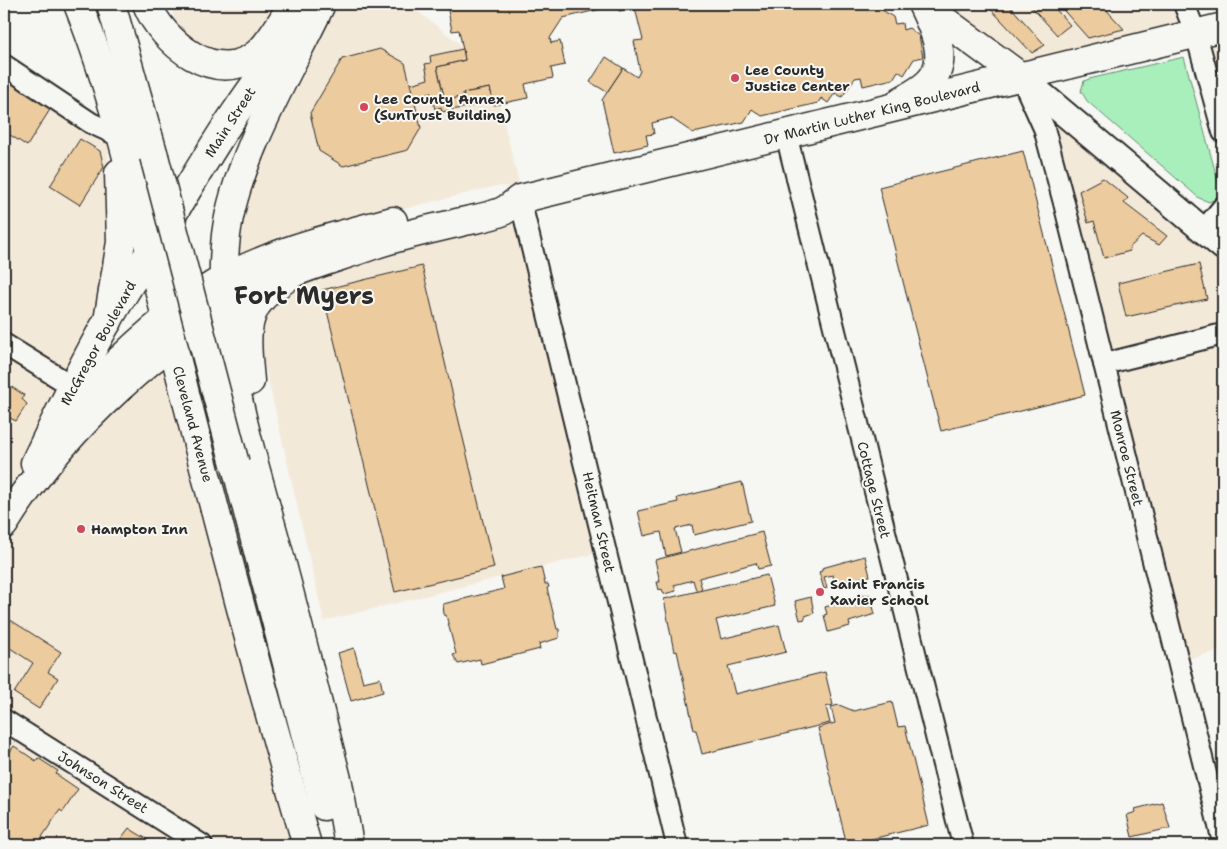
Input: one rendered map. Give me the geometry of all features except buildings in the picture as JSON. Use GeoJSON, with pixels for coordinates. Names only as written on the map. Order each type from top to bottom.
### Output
{"type":"FeatureCollection","features":[{"type":"Feature","properties":{"kind":"main road","name":"Cleveland Avenue"},"geometry":{"type":"LineString","coordinates":[[78,4],[106,83],[121,137],[151,250],[172,345],[283,762],[307,845]]}},
{"type":"Feature","properties":{"kind":"main road"},"geometry":{"type":"LineString","coordinates":[[111,4],[154,156],[336,845]]}},
{"type":"Feature","properties":{"kind":"main road"},"geometry":{"type":"LineString","coordinates":[[147,4],[164,34],[189,55],[206,61],[233,64],[245,61],[264,47],[293,4]]}},
{"type":"Feature","properties":{"kind":"main road"},"geometry":{"type":"LineString","coordinates":[[922,4],[1021,77]]}},
{"type":"Feature","properties":{"kind":"main road"},"geometry":{"type":"LineString","coordinates":[[889,109],[928,84],[936,74],[939,50],[935,32],[922,4]]}},
{"type":"Feature","properties":{"kind":"main road"},"geometry":{"type":"LineString","coordinates":[[172,345],[213,286],[237,184],[268,114],[321,5]]}},
{"type":"Feature","properties":{"kind":"main road","name":"Main Street"},"geometry":{"type":"LineString","coordinates":[[151,250],[253,86],[290,38],[321,5]]}},
{"type":"Feature","properties":{"kind":"main road","name":"Dr Martin Luther King Boulevard"},"geometry":{"type":"LineString","coordinates":[[172,345],[224,308],[264,285],[293,272],[378,244],[502,212],[520,199],[1223,27]]}},
{"type":"Feature","properties":{"kind":"main road"},"geometry":{"type":"LineString","coordinates":[[157,278],[164,254],[248,119],[253,86]]}},
{"type":"Feature","properties":{"kind":"main road"},"geometry":{"type":"LineString","coordinates":[[108,321],[121,242],[117,153],[121,137]]}},
{"type":"Feature","properties":{"kind":"main road","name":"Dr Martin Luther King Boulevard"},"geometry":{"type":"LineString","coordinates":[[166,318],[213,286],[312,243],[500,196],[520,199]]}},
{"type":"Feature","properties":{"kind":"main road","name":"McGregor Boulevard"},"geometry":{"type":"LineString","coordinates":[[19,500],[72,386],[108,321],[151,250]]}},
{"type":"Feature","properties":{"kind":"main road"},"geometry":{"type":"LineString","coordinates":[[278,550],[274,501],[255,419],[247,346],[249,319],[261,298],[293,272]]}},
{"type":"Feature","properties":{"kind":"main road"},"geometry":{"type":"LineString","coordinates":[[213,286],[224,308],[228,350],[236,392],[338,783],[349,845]]}},
{"type":"Feature","properties":{"kind":"main road","name":"McGregor Boulevard"},"geometry":{"type":"LineString","coordinates":[[47,438],[107,370],[166,318]]}},
{"type":"Feature","properties":{"kind":"main road","name":"McGregor Boulevard"},"geometry":{"type":"LineString","coordinates":[[4,524],[19,500],[64,444],[102,404],[172,345]]}},
{"type":"Feature","properties":{"kind":"street"},"geometry":{"type":"LineString","coordinates":[[1184,4],[1196,34],[1223,132]]}},
{"type":"Feature","properties":{"kind":"street"},"geometry":{"type":"LineString","coordinates":[[4,65],[91,123],[121,137]]}},
{"type":"Feature","properties":{"kind":"street"},"geometry":{"type":"LineString","coordinates":[[1021,77],[1223,247]]}},
{"type":"Feature","properties":{"kind":"street","name":"Monroe Street"},"geometry":{"type":"LineString","coordinates":[[1021,77],[1044,128],[1223,842]]}},
{"type":"Feature","properties":{"kind":"street","name":"Cottage Street"},"geometry":{"type":"LineString","coordinates":[[786,134],[963,845]]}},
{"type":"Feature","properties":{"kind":"street","name":"Heitman Street"},"geometry":{"type":"LineString","coordinates":[[520,199],[677,845]]}},
{"type":"Feature","properties":{"kind":"street"},"geometry":{"type":"LineString","coordinates":[[1204,230],[1223,207]]}},
{"type":"Feature","properties":{"kind":"street"},"geometry":{"type":"LineString","coordinates":[[1104,364],[1223,334]]}},
{"type":"Feature","properties":{"kind":"street"},"geometry":{"type":"LineString","coordinates":[[4,344],[72,386]]}},
{"type":"Feature","properties":{"kind":"street","name":"Johnson Street"},"geometry":{"type":"LineString","coordinates":[[4,720],[202,845]]}},
{"type":"Feature","properties":{"kind":"shaded area"},"geometry":{"type":"Polygon","coordinates":[[[170,4],[281,4],[251,46],[221,54],[180,36],[170,4]]]}},
{"type":"Feature","properties":{"kind":"shaded area"},"geometry":{"type":"Polygon","coordinates":[[[333,4],[408,4],[490,67],[520,187],[497,186],[353,221],[239,262],[235,237],[246,188],[333,4]]]}},
{"type":"Feature","properties":{"kind":"shaded area"},"geometry":{"type":"Polygon","coordinates":[[[940,4],[1172,4],[1183,27],[1026,65],[940,4]]]}},
{"type":"Feature","properties":{"kind":"shaded area"},"geometry":{"type":"Polygon","coordinates":[[[1223,38],[1223,98],[1208,42],[1223,38]]]}},
{"type":"Feature","properties":{"kind":"shaded area"},"geometry":{"type":"Polygon","coordinates":[[[4,76],[110,143],[108,153],[112,241],[99,316],[68,373],[4,333],[4,76]]]}},
{"type":"Feature","properties":{"kind":"shaded area"},"geometry":{"type":"Polygon","coordinates":[[[1046,110],[1223,259],[1223,323],[1110,352],[1046,110]]]}},
{"type":"Feature","properties":{"kind":"shaded area"},"geometry":{"type":"Polygon","coordinates":[[[515,215],[597,553],[324,621],[257,332],[268,306],[298,282],[515,215]]]}},
{"type":"Feature","properties":{"kind":"shaded area"},"geometry":{"type":"Polygon","coordinates":[[[1223,344],[1223,650],[1187,659],[1115,372],[1223,344]]]}},
{"type":"Feature","properties":{"kind":"shaded area"},"geometry":{"type":"Polygon","coordinates":[[[4,356],[59,390],[4,505],[4,356]]]}},
{"type":"Feature","properties":{"kind":"shaded area"},"geometry":{"type":"Polygon","coordinates":[[[165,364],[173,404],[235,621],[293,845],[219,845],[4,708],[4,542],[22,513],[71,451],[165,364]]]}},
{"type":"Feature","properties":{"kind":"shaded area"},"geometry":{"type":"Polygon","coordinates":[[[4,731],[184,845],[4,845],[4,731]]]}},
{"type":"Feature","properties":{"kind":"green space"},"geometry":{"type":"Polygon","coordinates":[[[1184,57],[1220,189],[1216,199],[1209,202],[1199,198],[1087,101],[1081,91],[1084,81],[1089,79],[1184,57]]]}},
{"type":"Feature","properties":{"kind":"place","name":"Lee County Justice Center"},"geometry":{"type":"Point","coordinates":[735,78]}},
{"type":"Feature","properties":{"kind":"place","name":"Lee County Annex (SunTrust Building)"},"geometry":{"type":"Point","coordinates":[364,107]}},
{"type":"Feature","properties":{"kind":"place","name":"Hampton Inn"},"geometry":{"type":"Point","coordinates":[81,529]}},
{"type":"Feature","properties":{"kind":"place","name":"Saint Francis Xavier School"},"geometry":{"type":"Point","coordinates":[820,592]}},
{"type":"Feature","properties":{"kind":"district","name":"Fort Myers"},"geometry":{"type":"Point","coordinates":[304,296]}}]}
